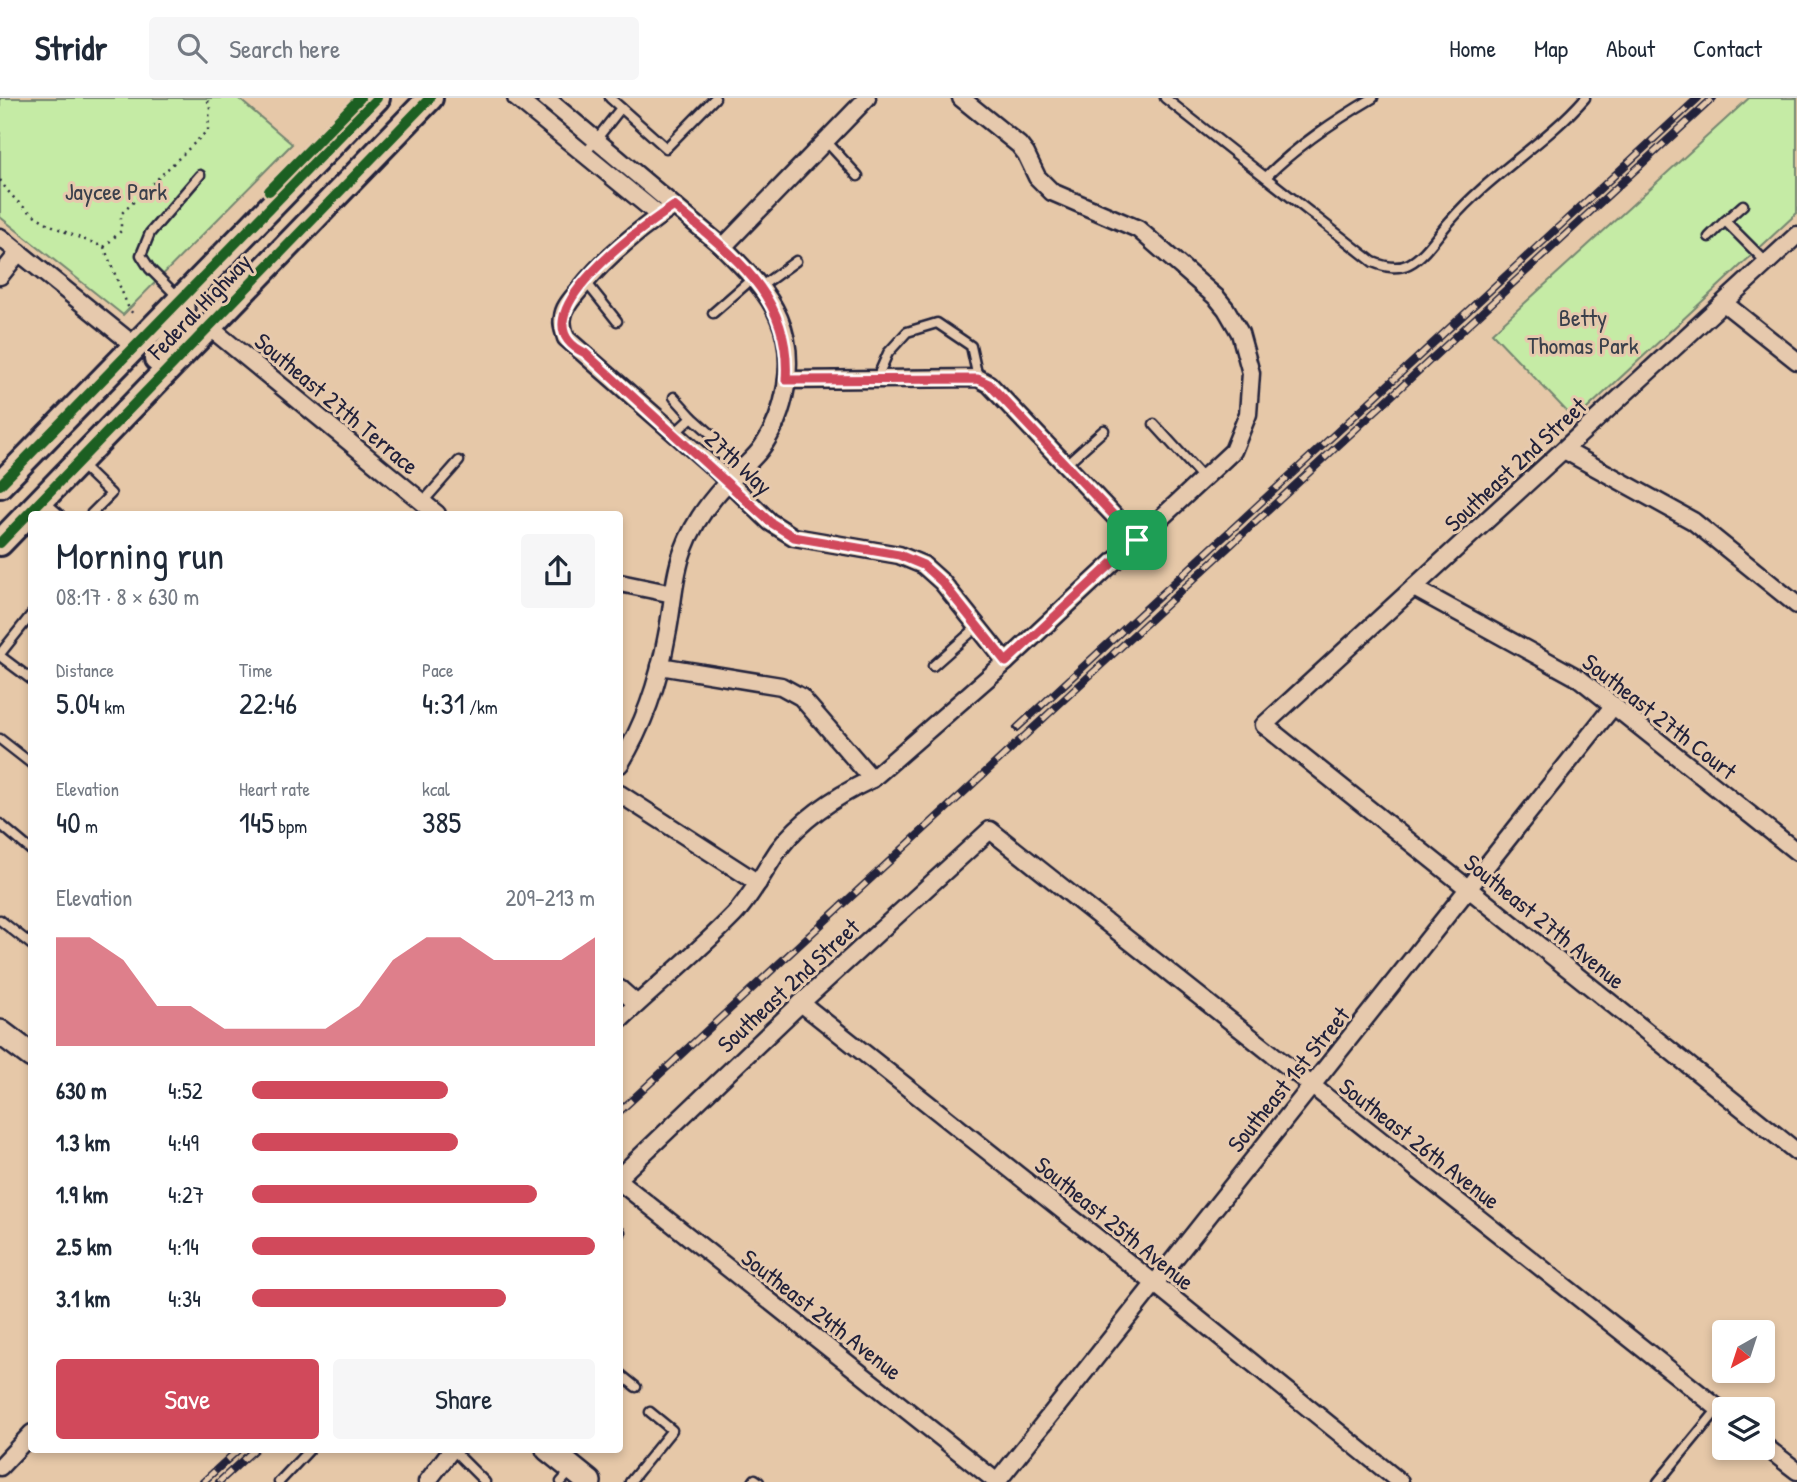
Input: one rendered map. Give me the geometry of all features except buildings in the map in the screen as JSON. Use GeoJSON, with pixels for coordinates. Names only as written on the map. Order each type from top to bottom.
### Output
{"type":"FeatureCollection","features":[{"type":"Feature","properties":{"kind":"main road","name":"Federal Highway"},"geometry":{"type":"LineString","coordinates":[[0,485],[131,342],[180,299],[377,98]]}},
{"type":"Feature","properties":{"kind":"main road","name":"Federal Highway"},"geometry":{"type":"LineString","coordinates":[[50,507],[80,460],[430,98]]}},
{"type":"Feature","properties":{"kind":"main road"},"geometry":{"type":"LineString","coordinates":[[208,326],[206,307],[214,281],[288,204],[295,193],[298,179]]}},
{"type":"Feature","properties":{"kind":"main road"},"geometry":{"type":"LineString","coordinates":[[80,460],[86,438],[96,421],[174,341],[182,323],[183,309],[180,299]]}},
{"type":"Feature","properties":{"kind":"main road","name":"Federal Highway"},"geometry":{"type":"LineString","coordinates":[[0,543],[28,523]]}},
{"type":"Feature","properties":{"kind":"street"},"geometry":{"type":"LineString","coordinates":[[516,98],[582,158],[660,216]]}},
{"type":"Feature","properties":{"kind":"street"},"geometry":{"type":"LineString","coordinates":[[546,98],[723,247],[756,283],[780,319],[785,342],[786,380],[781,407],[773,428],[753,458],[709,503],[683,550],[675,576],[660,666],[636,737],[623,759]]}},
{"type":"Feature","properties":{"kind":"street"},"geometry":{"type":"LineString","coordinates":[[723,247],[867,98]]}},
{"type":"Feature","properties":{"kind":"street"},"geometry":{"type":"LineString","coordinates":[[623,1017],[735,914],[781,847],[800,826],[821,807],[872,779],[1006,662],[1233,451],[1248,414],[1251,387],[1249,359],[1234,320],[1217,298],[1138,229],[1052,192],[1037,177],[1019,145],[961,98]]}},
{"type":"Feature","properties":{"kind":"street","name":"27th Way"},"geometry":{"type":"LineString","coordinates":[[674,206],[642,227],[612,253],[568,303],[563,314],[562,327],[566,338],[574,348],[585,353],[675,433],[770,522],[794,537],[899,555],[923,565],[942,582],[1006,662]]}},
{"type":"Feature","properties":{"kind":"street","name":"Southeast 2nd Street"},"geometry":{"type":"LineString","coordinates":[[1264,725],[1797,235]]}},
{"type":"Feature","properties":{"kind":"street"},"geometry":{"type":"LineString","coordinates":[[0,237],[131,342]]}},
{"type":"Feature","properties":{"kind":"street"},"geometry":{"type":"LineString","coordinates":[[0,276],[19,253]]}},
{"type":"Feature","properties":{"kind":"street"},"geometry":{"type":"LineString","coordinates":[[1724,303],[1797,361]]}},
{"type":"Feature","properties":{"kind":"street","name":"Southeast 27th Terrace"},"geometry":{"type":"LineString","coordinates":[[208,326],[433,511]]}},
{"type":"Feature","properties":{"kind":"street"},"geometry":{"type":"LineString","coordinates":[[786,380],[978,379],[989,384],[1137,540]]}},
{"type":"Feature","properties":{"kind":"street"},"geometry":{"type":"LineString","coordinates":[[1564,450],[1693,521],[1797,605]]}},
{"type":"Feature","properties":{"kind":"street"},"geometry":{"type":"LineString","coordinates":[[623,584],[673,594]]}},
{"type":"Feature","properties":{"kind":"street","name":"Southeast 27th Court"},"geometry":{"type":"LineString","coordinates":[[1413,588],[1580,679],[1797,852]]}},
{"type":"Feature","properties":{"kind":"street"},"geometry":{"type":"LineString","coordinates":[[660,666],[792,690],[872,779]]}},
{"type":"Feature","properties":{"kind":"street","name":"Southeast 1st Street"},"geometry":{"type":"LineString","coordinates":[[997,1482],[1614,705]]}},
{"type":"Feature","properties":{"kind":"street","name":"Southeast 27th Avenue"},"geometry":{"type":"LineString","coordinates":[[1264,725],[1797,1152]]}},
{"type":"Feature","properties":{"kind":"street"},"geometry":{"type":"LineString","coordinates":[[623,796],[758,883]]}},
{"type":"Feature","properties":{"kind":"street","name":"Southeast 2nd Street"},"geometry":{"type":"LineString","coordinates":[[623,1173],[801,1003],[990,830]]}},
{"type":"Feature","properties":{"kind":"street","name":"Southeast 26th Avenue"},"geometry":{"type":"LineString","coordinates":[[990,830],[1712,1404]]}},
{"type":"Feature","properties":{"kind":"street"},"geometry":{"type":"LineString","coordinates":[[623,992],[637,1004]]}},
{"type":"Feature","properties":{"kind":"street","name":"Southeast 25th Avenue"},"geometry":{"type":"LineString","coordinates":[[801,1003],[1154,1283],[1399,1482]]}},
{"type":"Feature","properties":{"kind":"street"},"geometry":{"type":"LineString","coordinates":[[0,1032],[28,1053]]}},
{"type":"Feature","properties":{"kind":"street","name":"Southeast 24th Avenue"},"geometry":{"type":"LineString","coordinates":[[623,1184],[997,1482]]}},
{"type":"Feature","properties":{"kind":"street"},"geometry":{"type":"LineString","coordinates":[[0,1467],[28,1437]]}},
{"type":"Feature","properties":{"kind":"street"},"geometry":{"type":"LineString","coordinates":[[427,1482],[449,1453]]}},
{"type":"Feature","properties":{"kind":"street"},"geometry":{"type":"LineString","coordinates":[[555,1453],[574,1478]]}},
{"type":"Feature","properties":{"kind":"street"},"geometry":{"type":"LineString","coordinates":[[1775,1454],[1797,1471]]}},
{"type":"Feature","properties":{"kind":"lane"},"geometry":{"type":"LineString","coordinates":[[610,98],[666,148],[715,98]]}},
{"type":"Feature","properties":{"kind":"lane"},"geometry":{"type":"LineString","coordinates":[[1165,98],[1373,262],[1385,267],[1409,264],[1419,257],[1463,205],[1565,121],[1585,98]]}},
{"type":"Feature","properties":{"kind":"lane"},"geometry":{"type":"LineString","coordinates":[[1266,177],[1286,157],[1331,122],[1373,98]]}},
{"type":"Feature","properties":{"kind":"lane"},"geometry":{"type":"LineString","coordinates":[[582,158],[621,108]]}},
{"type":"Feature","properties":{"kind":"lane"},"geometry":{"type":"LineString","coordinates":[[826,141],[858,176]]}},
{"type":"Feature","properties":{"kind":"lane"},"geometry":{"type":"LineString","coordinates":[[180,299],[150,269],[141,255],[150,233],[200,176]]}},
{"type":"Feature","properties":{"kind":"lane"},"geometry":{"type":"LineString","coordinates":[[1709,237],[1743,205]]}},
{"type":"Feature","properties":{"kind":"lane"},"geometry":{"type":"LineString","coordinates":[[1726,221],[1767,263]]}},
{"type":"Feature","properties":{"kind":"lane"},"geometry":{"type":"LineString","coordinates":[[713,313],[756,283],[796,261]]}},
{"type":"Feature","properties":{"kind":"lane"},"geometry":{"type":"LineString","coordinates":[[586,282],[617,321]]}},
{"type":"Feature","properties":{"kind":"lane"},"geometry":{"type":"LineString","coordinates":[[877,379],[888,353],[907,332],[937,323],[971,346],[978,379]]}},
{"type":"Feature","properties":{"kind":"lane"},"geometry":{"type":"LineString","coordinates":[[674,397],[711,434]]}},
{"type":"Feature","properties":{"kind":"lane"},"geometry":{"type":"LineString","coordinates":[[675,433],[692,416]]}},
{"type":"Feature","properties":{"kind":"lane"},"geometry":{"type":"LineString","coordinates":[[1154,424],[1203,479]]}},
{"type":"Feature","properties":{"kind":"lane"},"geometry":{"type":"LineString","coordinates":[[1066,465],[1104,430]]}},
{"type":"Feature","properties":{"kind":"lane"},"geometry":{"type":"LineString","coordinates":[[80,460],[111,494],[94,511]]}},
{"type":"Feature","properties":{"kind":"lane"},"geometry":{"type":"LineString","coordinates":[[422,503],[459,461]]}},
{"type":"Feature","properties":{"kind":"lane"},"geometry":{"type":"LineString","coordinates":[[28,619],[0,655],[28,677]]}},
{"type":"Feature","properties":{"kind":"lane"},"geometry":{"type":"LineString","coordinates":[[933,666],[977,627]]}},
{"type":"Feature","properties":{"kind":"lane"},"geometry":{"type":"LineString","coordinates":[[0,739],[28,761]]}},
{"type":"Feature","properties":{"kind":"lane"},"geometry":{"type":"LineString","coordinates":[[0,824],[28,847]]}},
{"type":"Feature","properties":{"kind":"lane"},"geometry":{"type":"LineString","coordinates":[[0,920],[28,942]]}},
{"type":"Feature","properties":{"kind":"lane"},"geometry":{"type":"LineString","coordinates":[[623,1376],[636,1387]]}},
{"type":"Feature","properties":{"kind":"lane"},"geometry":{"type":"LineString","coordinates":[[630,1482],[672,1430],[650,1412]]}},
{"type":"Feature","properties":{"kind":"lane"},"geometry":{"type":"LineString","coordinates":[[1658,1482],[1712,1421]]}},
{"type":"Feature","properties":{"kind":"lane"},"geometry":{"type":"LineString","coordinates":[[279,1482],[306,1453]]}},
{"type":"Feature","properties":{"kind":"lane"},"geometry":{"type":"LineString","coordinates":[[456,1453],[485,1482]]}},
{"type":"Feature","properties":{"kind":"lane"},"geometry":{"type":"LineString","coordinates":[[753,1482],[755,1479],[759,1482]]}},
{"type":"Feature","properties":{"kind":"path"},"geometry":{"type":"LineString","coordinates":[[104,247],[121,231],[121,214],[208,130],[211,107],[208,98]]}},
{"type":"Feature","properties":{"kind":"path"},"geometry":{"type":"LineString","coordinates":[[0,180],[29,214],[53,228],[104,247],[129,309],[142,320],[131,342]]}},
{"type":"Feature","properties":{"kind":"green space","name":"Jaycee Park"},"geometry":{"type":"Polygon","coordinates":[[[0,98],[238,98],[292,144],[123,315],[0,217],[0,98]]]}},
{"type":"Feature","properties":{"kind":"green space","name":"Betty Thomas Park"},"geometry":{"type":"Polygon","coordinates":[[[1749,98],[1797,98],[1797,213],[1575,420],[1492,333],[1749,98]]]}},
{"type":"Feature","properties":{"kind":"railway"},"geometry":{"type":"LineString","coordinates":[[1017,728],[1698,98]]}},
{"type":"Feature","properties":{"kind":"railway"},"geometry":{"type":"LineString","coordinates":[[623,1108],[1713,98]]}},
{"type":"Feature","properties":{"kind":"railway"},"geometry":{"type":"LineString","coordinates":[[203,1482],[235,1453]]}},
{"type":"Feature","properties":{"kind":"railway"},"geometry":{"type":"LineString","coordinates":[[219,1482],[251,1453]]}},
{"type":"Feature","properties":{"kind":"cycle path"},"geometry":{"type":"LineString","coordinates":[[269,191],[360,98]]}},
{"type":"Feature","properties":{"kind":"cycle path"},"geometry":{"type":"LineString","coordinates":[[0,485],[377,98]]}},
{"type":"Feature","properties":{"kind":"cycle path"},"geometry":{"type":"LineString","coordinates":[[31,511],[430,98]]}},
{"type":"Feature","properties":{"kind":"cycle path"},"geometry":{"type":"LineString","coordinates":[[0,543],[28,514]]}},
{"type":"Feature","properties":{"kind":"route"},"geometry":{"type":"LineString","coordinates":[[674,206],[723,247],[753,278],[768,299],[780,319],[785,342],[786,380],[978,379],[989,384],[1137,540],[1006,662],[942,582],[923,565],[899,555],[794,537],[770,522],[712,466],[585,353],[574,348],[562,327],[563,314],[568,303],[612,253],[642,227],[674,206]]}}]}
